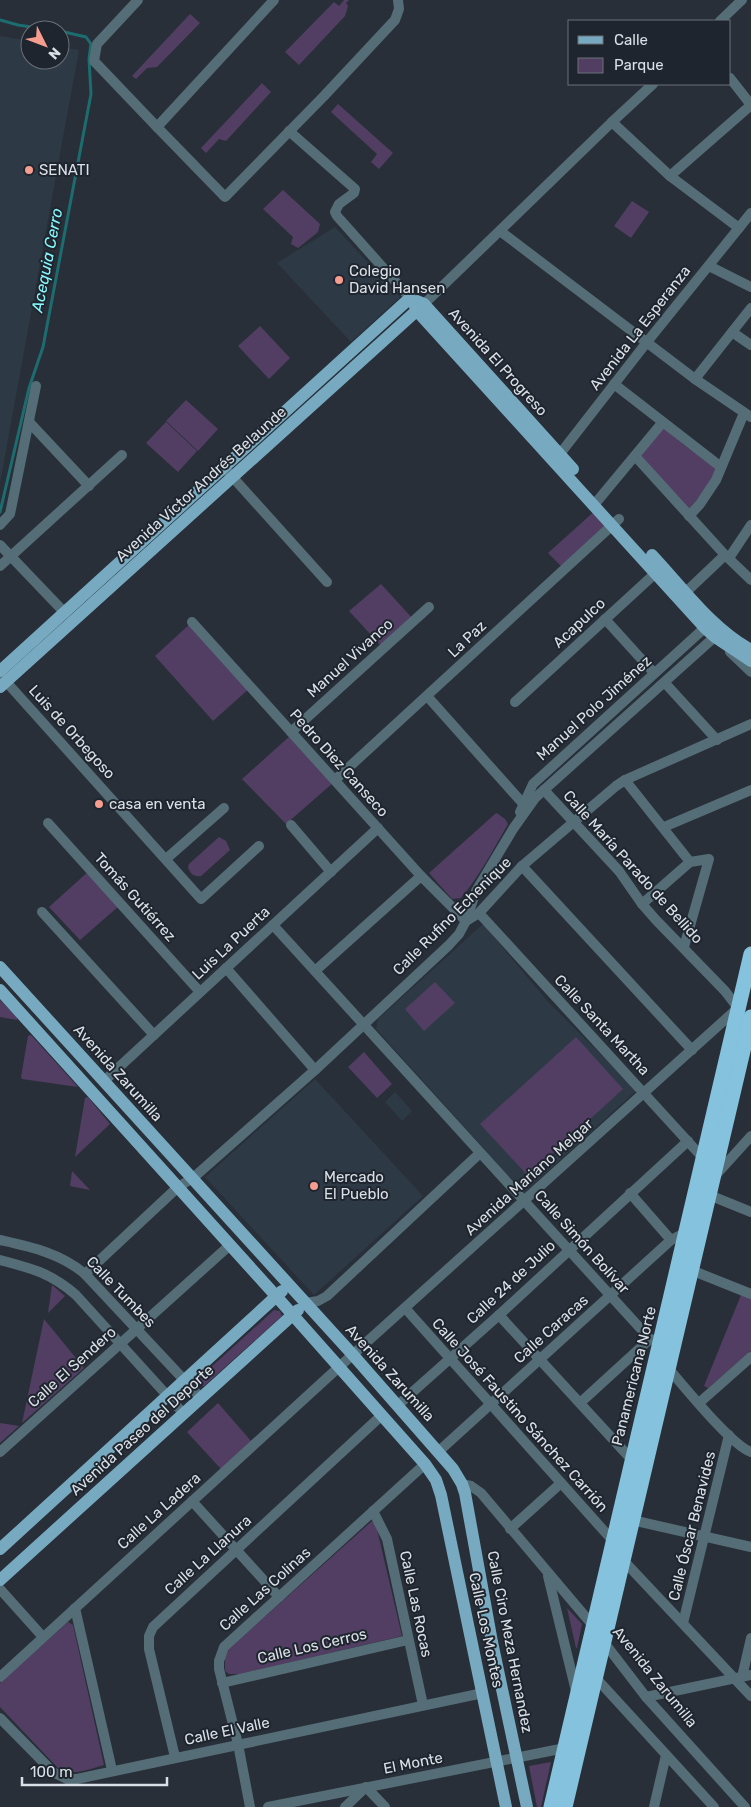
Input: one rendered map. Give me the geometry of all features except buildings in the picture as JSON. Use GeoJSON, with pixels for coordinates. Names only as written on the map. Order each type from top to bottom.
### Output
{"type":"FeatureCollection","features":[{"type":"Feature","properties":{"kind":"highway","name":"Panamericana Norte"},"geometry":{"type":"LineString","coordinates":[[551,1807],[632,1460],[655,1340],[687,1232],[751,954]]}},
{"type":"Feature","properties":{"kind":"highway","name":"Panamericana Norte"},"geometry":{"type":"LineString","coordinates":[[565,1807],[751,1017]]}},
{"type":"Feature","properties":{"kind":"main road","name":"Avenida El Progreso"},"geometry":{"type":"LineString","coordinates":[[410,298],[709,625],[751,661]]}},
{"type":"Feature","properties":{"kind":"main road","name":"Avenida Víctor Andrés Belaunde"},"geometry":{"type":"LineString","coordinates":[[2,679],[65,612],[410,298]]}},
{"type":"Feature","properties":{"kind":"main road","name":"Avenida Víctor Andrés Belaunde"},"geometry":{"type":"LineString","coordinates":[[2,679],[233,478],[421,308]]}},
{"type":"Feature","properties":{"kind":"main road","name":"Avenida El Progreso"},"geometry":{"type":"LineString","coordinates":[[659,569],[686,592],[709,625]]}},
{"type":"Feature","properties":{"kind":"main road","name":"Avenida El Progreso"},"geometry":{"type":"LineString","coordinates":[[719,634],[751,650]]}},
{"type":"Feature","properties":{"kind":"main road","name":"Avenida Zarumilla"},"geometry":{"type":"LineString","coordinates":[[0,967],[353,1354],[453,1468],[462,1484]]}},
{"type":"Feature","properties":{"kind":"main road"},"geometry":{"type":"LineString","coordinates":[[0,990],[293,1315],[424,1464]]}},
{"type":"Feature","properties":{"kind":"main road","name":"Avenida Paseo del Deporte"},"geometry":{"type":"LineString","coordinates":[[0,1549],[289,1284]]}},
{"type":"Feature","properties":{"kind":"main road","name":"Avenida Paseo del Deporte"},"geometry":{"type":"LineString","coordinates":[[0,1580],[306,1303]]}},
{"type":"Feature","properties":{"kind":"main road","name":"Calle Los Montes"},"geometry":{"type":"LineString","coordinates":[[424,1464],[440,1488],[506,1807]]}},
{"type":"Feature","properties":{"kind":"main road","name":"Calle Ciro Meza Hernandez"},"geometry":{"type":"LineString","coordinates":[[462,1484],[527,1807]]}},
{"type":"Feature","properties":{"kind":"street"},"geometry":{"type":"LineString","coordinates":[[138,0],[97,44],[94,61],[225,197],[395,20],[399,9],[398,0]]}},
{"type":"Feature","properties":{"kind":"street"},"geometry":{"type":"LineString","coordinates":[[157,128],[274,0]]}},
{"type":"Feature","properties":{"kind":"street"},"geometry":{"type":"LineString","coordinates":[[721,20],[742,0]]}},
{"type":"Feature","properties":{"kind":"street"},"geometry":{"type":"LineString","coordinates":[[670,176],[751,105],[731,79]]}},
{"type":"Feature","properties":{"kind":"street"},"geometry":{"type":"LineString","coordinates":[[421,308],[652,85]]}},
{"type":"Feature","properties":{"kind":"street"},"geometry":{"type":"LineString","coordinates":[[612,122],[670,176],[747,221]]}},
{"type":"Feature","properties":{"kind":"street"},"geometry":{"type":"LineString","coordinates":[[289,131],[355,189],[354,193],[339,204],[335,212],[336,216],[410,298]]}},
{"type":"Feature","properties":{"kind":"street","name":"Avenida La Esperanza"},"geometry":{"type":"LineString","coordinates":[[557,459],[647,342],[747,221]]}},
{"type":"Feature","properties":{"kind":"street"},"geometry":{"type":"LineString","coordinates":[[500,231],[695,379],[747,415],[708,492],[689,516]]}},
{"type":"Feature","properties":{"kind":"street"},"geometry":{"type":"LineString","coordinates":[[709,266],[751,287]]}},
{"type":"Feature","properties":{"kind":"street"},"geometry":{"type":"LineString","coordinates":[[695,379],[751,308]]}},
{"type":"Feature","properties":{"kind":"street"},"geometry":{"type":"LineString","coordinates":[[732,332],[751,345]]}},
{"type":"Feature","properties":{"kind":"street"},"geometry":{"type":"LineString","coordinates":[[614,384],[721,467]]}},
{"type":"Feature","properties":{"kind":"street"},"geometry":{"type":"LineString","coordinates":[[0,525],[10,514],[36,386]]}},
{"type":"Feature","properties":{"kind":"street"},"geometry":{"type":"LineString","coordinates":[[29,422],[89,486]]}},
{"type":"Feature","properties":{"kind":"street"},"geometry":{"type":"LineString","coordinates":[[597,502],[662,423]]}},
{"type":"Feature","properties":{"kind":"street"},"geometry":{"type":"LineString","coordinates":[[0,566],[122,455]]}},
{"type":"Feature","properties":{"kind":"street"},"geometry":{"type":"LineString","coordinates":[[635,456],[689,516],[751,580]]}},
{"type":"Feature","properties":{"kind":"street"},"geometry":{"type":"LineString","coordinates":[[224,468],[327,582]]}},
{"type":"Feature","properties":{"kind":"street","name":"La Paz"},"geometry":{"type":"LineString","coordinates":[[335,780],[616,522]]}},
{"type":"Feature","properties":{"kind":"street"},"geometry":{"type":"LineString","coordinates":[[686,592],[727,556],[751,524]]}},
{"type":"Feature","properties":{"kind":"street"},"geometry":{"type":"LineString","coordinates":[[0,545],[65,612]]}},
{"type":"Feature","properties":{"kind":"street","name":"Acapulco"},"geometry":{"type":"LineString","coordinates":[[515,702],[659,569]]}},
{"type":"Feature","properties":{"kind":"street","name":"Manuel Vivanco"},"geometry":{"type":"LineString","coordinates":[[291,732],[429,607]]}},
{"type":"Feature","properties":{"kind":"street"},"geometry":{"type":"LineString","coordinates":[[605,619],[654,673]]}},
{"type":"Feature","properties":{"kind":"street","name":"Pedro Diez Canseco"},"geometry":{"type":"LineString","coordinates":[[192,622],[421,876],[466,921]]}},
{"type":"Feature","properties":{"kind":"street","name":"Manuel Polo Jiménez"},"geometry":{"type":"LineString","coordinates":[[466,921],[476,892],[513,829],[525,806],[533,784],[709,625]]}},
{"type":"Feature","properties":{"kind":"street","name":"Manuel Polo Jiménez"},"geometry":{"type":"LineString","coordinates":[[525,806],[719,634]]}},
{"type":"Feature","properties":{"kind":"street","name":"Avenida El Progreso"},"geometry":{"type":"LineString","coordinates":[[719,634],[751,672]]}},
{"type":"Feature","properties":{"kind":"street","name":"Luis de Orbegoso"},"geometry":{"type":"LineString","coordinates":[[2,679],[202,899],[259,846]]}},
{"type":"Feature","properties":{"kind":"street"},"geometry":{"type":"LineString","coordinates":[[665,683],[717,740]]}},
{"type":"Feature","properties":{"kind":"street"},"geometry":{"type":"LineString","coordinates":[[427,696],[525,806]]}},
{"type":"Feature","properties":{"kind":"street","name":"Calle Rufino Echenique"},"geometry":{"type":"LineString","coordinates":[[84,1274],[178,1188],[193,1178],[315,1070],[449,945],[466,921],[479,913],[522,866],[575,822],[626,780],[751,724]]}},
{"type":"Feature","properties":{"kind":"street"},"geometry":{"type":"LineString","coordinates":[[626,780],[690,862]]}},
{"type":"Feature","properties":{"kind":"street","name":"Calle María Parado de Bellido"},"geometry":{"type":"LineString","coordinates":[[544,790],[619,871],[642,904],[725,991],[738,1008]]}},
{"type":"Feature","properties":{"kind":"street"},"geometry":{"type":"LineString","coordinates":[[664,828],[751,790]]}},
{"type":"Feature","properties":{"kind":"street"},"geometry":{"type":"LineString","coordinates":[[166,859],[224,808]]}},
{"type":"Feature","properties":{"kind":"street","name":"Tomás Gutiérrez"},"geometry":{"type":"LineString","coordinates":[[48,823],[200,992]]}},
{"type":"Feature","properties":{"kind":"street"},"geometry":{"type":"LineString","coordinates":[[291,825],[330,872]]}},
{"type":"Feature","properties":{"kind":"street","name":"Luis La Puerta"},"geometry":{"type":"LineString","coordinates":[[104,1081],[378,828]]}},
{"type":"Feature","properties":{"kind":"street"},"geometry":{"type":"LineString","coordinates":[[642,904],[690,862],[709,859],[684,947]]}},
{"type":"Feature","properties":{"kind":"street"},"geometry":{"type":"LineString","coordinates":[[522,866],[692,1050]]}},
{"type":"Feature","properties":{"kind":"street"},"geometry":{"type":"LineString","coordinates":[[315,971],[421,876]]}},
{"type":"Feature","properties":{"kind":"street"},"geometry":{"type":"LineString","coordinates":[[42,912],[154,1035]]}},
{"type":"Feature","properties":{"kind":"street","name":"Calle Santa Martha"},"geometry":{"type":"LineString","coordinates":[[479,913],[645,1092],[703,1158]]}},
{"type":"Feature","properties":{"kind":"street","name":"Calle Simón Bolívar"},"geometry":{"type":"LineString","coordinates":[[273,925],[610,1296],[655,1340]]}},
{"type":"Feature","properties":{"kind":"street"},"geometry":{"type":"LineString","coordinates":[[226,968],[315,1070]]}},
{"type":"Feature","properties":{"kind":"street","name":"Avenida Mariano Melgar"},"geometry":{"type":"LineString","coordinates":[[339,1367],[738,1008]]}},
{"type":"Feature","properties":{"kind":"street"},"geometry":{"type":"LineString","coordinates":[[712,1180],[751,1136]]}},
{"type":"Feature","properties":{"kind":"street","name":"Calle 24 de Julio"},"geometry":{"type":"LineString","coordinates":[[398,1405],[688,1141]]}},
{"type":"Feature","properties":{"kind":"street"},"geometry":{"type":"LineString","coordinates":[[306,1303],[318,1301],[327,1296],[480,1153]]}},
{"type":"Feature","properties":{"kind":"street"},"geometry":{"type":"LineString","coordinates":[[630,1193],[671,1240]]}},
{"type":"Feature","properties":{"kind":"street"},"geometry":{"type":"LineString","coordinates":[[709,1195],[751,1212]]}},
{"type":"Feature","properties":{"kind":"street","name":"Calle Caracas"},"geometry":{"type":"LineString","coordinates":[[438,1452],[671,1240],[687,1232]]}},
{"type":"Feature","properties":{"kind":"street","name":"Calle Tumbes"},"geometry":{"type":"LineString","coordinates":[[0,1240],[53,1254],[74,1265],[201,1398]]}},
{"type":"Feature","properties":{"kind":"street","name":"Calle El Sendero"},"geometry":{"type":"LineString","coordinates":[[0,1452],[230,1245]]}},
{"type":"Feature","properties":{"kind":"street"},"geometry":{"type":"LineString","coordinates":[[0,1260],[39,1270],[64,1284],[184,1414]]}},
{"type":"Feature","properties":{"kind":"street"},"geometry":{"type":"LineString","coordinates":[[691,1270],[751,1294]]}},
{"type":"Feature","properties":{"kind":"street","name":"Calle José Faustino Sánchez Carrión"},"geometry":{"type":"LineString","coordinates":[[405,1308],[613,1541]]}},
{"type":"Feature","properties":{"kind":"street"},"geometry":{"type":"LineString","coordinates":[[499,1315],[632,1460]]}},
{"type":"Feature","properties":{"kind":"street"},"geometry":{"type":"LineString","coordinates":[[580,1403],[655,1340]]}},
{"type":"Feature","properties":{"kind":"street"},"geometry":{"type":"LineString","coordinates":[[699,1402],[751,1357]]}},
{"type":"Feature","properties":{"kind":"street","name":"Calle La Ladera"},"geometry":{"type":"LineString","coordinates":[[0,1677],[339,1367]]}},
{"type":"Feature","properties":{"kind":"street"},"geometry":{"type":"LineString","coordinates":[[668,1368],[729,1435],[751,1452]]}},
{"type":"Feature","properties":{"kind":"street","name":"Calle La Llanura"},"geometry":{"type":"LineString","coordinates":[[175,1757],[150,1649],[150,1636],[153,1627],[159,1619],[382,1416]]}},
{"type":"Feature","properties":{"kind":"street","name":"Calle Óscar Benavides"},"geometry":{"type":"LineString","coordinates":[[684,1623],[729,1435]]}},
{"type":"Feature","properties":{"kind":"street","name":"Calle Las Colinas"},"geometry":{"type":"LineString","coordinates":[[250,1807],[238,1744],[222,1683],[219,1661],[224,1647],[424,1464]]}},
{"type":"Feature","properties":{"kind":"street"},"geometry":{"type":"LineString","coordinates":[[510,1529],[561,1483]]}},
{"type":"Feature","properties":{"kind":"street","name":"Avenida Zarumilla"},"geometry":{"type":"LineString","coordinates":[[462,1484],[471,1486],[480,1493],[593,1626],[646,1697],[745,1807]]}},
{"type":"Feature","properties":{"kind":"street"},"geometry":{"type":"LineString","coordinates":[[192,1501],[279,1597]]}},
{"type":"Feature","properties":{"kind":"street","name":"Calle Las Rocas"},"geometry":{"type":"LineString","coordinates":[[373,1511],[387,1539],[423,1705]]}},
{"type":"Feature","properties":{"kind":"street"},"geometry":{"type":"LineString","coordinates":[[632,1520],[751,1547]]}},
{"type":"Feature","properties":{"kind":"street"},"geometry":{"type":"LineString","coordinates":[[622,1559],[684,1623],[743,1677],[751,1696]]}},
{"type":"Feature","properties":{"kind":"street"},"geometry":{"type":"LineString","coordinates":[[547,1573],[577,1696]]}},
{"type":"Feature","properties":{"kind":"street"},"geometry":{"type":"LineString","coordinates":[[0,1589],[43,1637]]}},
{"type":"Feature","properties":{"kind":"street"},"geometry":{"type":"LineString","coordinates":[[75,1608],[112,1770]]}},
{"type":"Feature","properties":{"kind":"street"},"geometry":{"type":"LineString","coordinates":[[743,1677],[751,1638]]}},
{"type":"Feature","properties":{"kind":"street","name":"Calle Los Cerros"},"geometry":{"type":"LineString","coordinates":[[222,1683],[408,1640]]}},
{"type":"Feature","properties":{"kind":"street"},"geometry":{"type":"LineString","coordinates":[[646,1697],[743,1677]]}},
{"type":"Feature","properties":{"kind":"street"},"geometry":{"type":"LineString","coordinates":[[596,1678],[714,1807]]}},
{"type":"Feature","properties":{"kind":"street","name":"Calle El Valle"},"geometry":{"type":"LineString","coordinates":[[0,1718],[53,1772],[60,1777],[77,1779],[112,1770],[483,1693]]}},
{"type":"Feature","properties":{"kind":"street","name":"El Monte"},"geometry":{"type":"LineString","coordinates":[[268,1807],[565,1748]]}},
{"type":"Feature","properties":{"kind":"street"},"geometry":{"type":"LineString","coordinates":[[654,1807],[666,1755]]}},
{"type":"Feature","properties":{"kind":"street"},"geometry":{"type":"LineString","coordinates":[[345,1807],[366,1787],[385,1807]]}},
{"type":"Feature","properties":{"kind":"shaded area","name":"SENATI"},"geometry":{"type":"Polygon","coordinates":[[[0,36],[20,39],[20,70],[70,70],[70,49],[79,50],[0,483],[0,36]]]}},
{"type":"Feature","properties":{"kind":"shaded area","name":"Colegio David Hansen"},"geometry":{"type":"Polygon","coordinates":[[[335,227],[400,297],[351,342],[277,263],[335,227]]]}},
{"type":"Feature","properties":{"kind":"shaded area"},"geometry":{"type":"Polygon","coordinates":[[[483,924],[549,1003],[637,1090],[524,1193],[376,1029],[378,1019],[483,924]]]}},
{"type":"Feature","properties":{"kind":"shaded area","name":"Mercado El Pueblo"},"geometry":{"type":"Polygon","coordinates":[[[315,1079],[423,1196],[314,1295],[205,1177],[315,1079]]]}},
{"type":"Feature","properties":{"kind":"shaded area"},"geometry":{"type":"Polygon","coordinates":[[[395,1092],[412,1111],[402,1121],[385,1102],[395,1092]]]}},
{"type":"Feature","properties":{"kind":"green space"},"geometry":{"type":"Polygon","coordinates":[[[344,0],[349,0],[346,3],[348,6],[345,16],[299,65],[285,52],[334,2],[339,6],[344,0]]]}},
{"type":"Feature","properties":{"kind":"green space"},"geometry":{"type":"Polygon","coordinates":[[[190,14],[200,23],[157,67],[147,68],[136,79],[132,76],[190,14]]]}},
{"type":"Feature","properties":{"kind":"green space"},"geometry":{"type":"Polygon","coordinates":[[[262,83],[271,92],[226,141],[219,139],[206,153],[201,148],[262,83]]]}},
{"type":"Feature","properties":{"kind":"green space"},"geometry":{"type":"Polygon","coordinates":[[[338,104],[393,153],[379,169],[371,162],[377,154],[331,112],[338,104]]]}},
{"type":"Feature","properties":{"kind":"green space"},"geometry":{"type":"Polygon","coordinates":[[[283,190],[320,224],[318,232],[298,248],[291,244],[293,237],[263,209],[283,190]]]}},
{"type":"Feature","properties":{"kind":"green space"},"geometry":{"type":"Polygon","coordinates":[[[632,201],[649,212],[631,238],[614,226],[632,201]]]}},
{"type":"Feature","properties":{"kind":"green space"},"geometry":{"type":"Polygon","coordinates":[[[260,326],[290,358],[269,379],[238,346],[260,326]]]}},
{"type":"Feature","properties":{"kind":"green space"},"geometry":{"type":"Polygon","coordinates":[[[186,400],[218,429],[198,451],[166,421],[186,400]]]}},
{"type":"Feature","properties":{"kind":"green space"},"geometry":{"type":"Polygon","coordinates":[[[166,422],[197,451],[178,472],[146,443],[166,422]]]}},
{"type":"Feature","properties":{"kind":"green space"},"geometry":{"type":"Polygon","coordinates":[[[663,427],[684,445],[717,468],[705,490],[688,510],[639,455],[663,427]]]}},
{"type":"Feature","properties":{"kind":"green space"},"geometry":{"type":"Polygon","coordinates":[[[597,509],[611,523],[562,567],[548,553],[597,509]]]}},
{"type":"Feature","properties":{"kind":"green space"},"geometry":{"type":"Polygon","coordinates":[[[381,584],[414,620],[383,648],[349,611],[381,584]]]}},
{"type":"Feature","properties":{"kind":"green space"},"geometry":{"type":"Polygon","coordinates":[[[192,622],[251,687],[213,721],[155,656],[192,622]]]}},
{"type":"Feature","properties":{"kind":"green space"},"geometry":{"type":"Polygon","coordinates":[[[291,735],[334,782],[286,824],[242,779],[291,735]]]}},
{"type":"Feature","properties":{"kind":"green space"},"geometry":{"type":"Polygon","coordinates":[[[497,813],[508,824],[468,889],[461,898],[452,899],[429,873],[497,813]]]}},
{"type":"Feature","properties":{"kind":"green space"},"geometry":{"type":"Polygon","coordinates":[[[219,837],[226,841],[230,850],[201,876],[193,875],[188,867],[189,864],[219,837]]]}},
{"type":"Feature","properties":{"kind":"green space"},"geometry":{"type":"Polygon","coordinates":[[[90,870],[119,906],[80,940],[49,907],[90,870]]]}},
{"type":"Feature","properties":{"kind":"green space"},"geometry":{"type":"Polygon","coordinates":[[[435,982],[455,1003],[424,1031],[405,1009],[435,982]]]}},
{"type":"Feature","properties":{"kind":"green space"},"geometry":{"type":"Polygon","coordinates":[[[0,1000],[17,1017],[17,1020],[0,1017],[0,1000]]]}},
{"type":"Feature","properties":{"kind":"green space"},"geometry":{"type":"Polygon","coordinates":[[[31,1035],[78,1087],[22,1079],[28,1036],[31,1035]]]}},
{"type":"Feature","properties":{"kind":"green space"},"geometry":{"type":"Polygon","coordinates":[[[576,1037],[623,1089],[528,1176],[480,1124],[576,1037]]]}},
{"type":"Feature","properties":{"kind":"green space"},"geometry":{"type":"Polygon","coordinates":[[[364,1052],[392,1084],[377,1098],[348,1067],[364,1052]]]}},
{"type":"Feature","properties":{"kind":"green space"},"geometry":{"type":"Polygon","coordinates":[[[88,1097],[110,1124],[75,1157],[85,1098],[88,1097]]]}},
{"type":"Feature","properties":{"kind":"green space"},"geometry":{"type":"Polygon","coordinates":[[[72,1171],[90,1190],[70,1186],[72,1171]]]}},
{"type":"Feature","properties":{"kind":"green space"},"geometry":{"type":"Polygon","coordinates":[[[52,1285],[65,1296],[48,1313],[52,1285]]]}},
{"type":"Feature","properties":{"kind":"green space"},"geometry":{"type":"Polygon","coordinates":[[[741,1295],[751,1299],[751,1351],[708,1388],[704,1386],[741,1295]]]}},
{"type":"Feature","properties":{"kind":"green space"},"geometry":{"type":"Polygon","coordinates":[[[274,1310],[280,1311],[282,1316],[204,1386],[200,1385],[198,1379],[274,1310]]]}},
{"type":"Feature","properties":{"kind":"green space"},"geometry":{"type":"Polygon","coordinates":[[[44,1319],[84,1368],[22,1423],[44,1319]]]}},
{"type":"Feature","properties":{"kind":"green space"},"geometry":{"type":"Polygon","coordinates":[[[218,1403],[251,1441],[221,1469],[187,1432],[218,1403]]]}},
{"type":"Feature","properties":{"kind":"green space"},"geometry":{"type":"Polygon","coordinates":[[[0,1423],[19,1426],[0,1443],[0,1423]]]}},
{"type":"Feature","properties":{"kind":"green space"},"geometry":{"type":"Polygon","coordinates":[[[372,1521],[376,1525],[402,1636],[240,1674],[229,1674],[225,1671],[225,1657],[229,1649],[372,1521]]]}},
{"type":"Feature","properties":{"kind":"green space"},"geometry":{"type":"Polygon","coordinates":[[[567,1608],[582,1624],[577,1648],[576,1648],[567,1608]]]}},
{"type":"Feature","properties":{"kind":"green space"},"geometry":{"type":"Polygon","coordinates":[[[68,1622],[73,1625],[104,1765],[75,1772],[64,1771],[58,1768],[0,1707],[0,1683],[68,1622]]]}},
{"type":"Feature","properties":{"kind":"green space"},"geometry":{"type":"Polygon","coordinates":[[[551,1762],[541,1807],[537,1807],[529,1766],[551,1762]]]}},
{"type":"Feature","properties":{"kind":"waterway","name":"Acequia Cerro"},"geometry":{"type":"LineString","coordinates":[[0,20],[20,25]]}},
{"type":"Feature","properties":{"kind":"waterway","name":"Acequia Cerro"},"geometry":{"type":"LineString","coordinates":[[0,512],[29,388],[43,347],[91,94],[89,59],[91,44],[86,37],[70,33]]}},
{"type":"Feature","properties":{"kind":"place","name":"SENATI"},"geometry":{"type":"Point","coordinates":[29,170]}},
{"type":"Feature","properties":{"kind":"place","name":"Colegio David Hansen"},"geometry":{"type":"Point","coordinates":[339,280]}},
{"type":"Feature","properties":{"kind":"place","name":"casa en venta"},"geometry":{"type":"Point","coordinates":[99,804]}},
{"type":"Feature","properties":{"kind":"place","name":"Mercado El Pueblo"},"geometry":{"type":"Point","coordinates":[314,1186]}}]}
